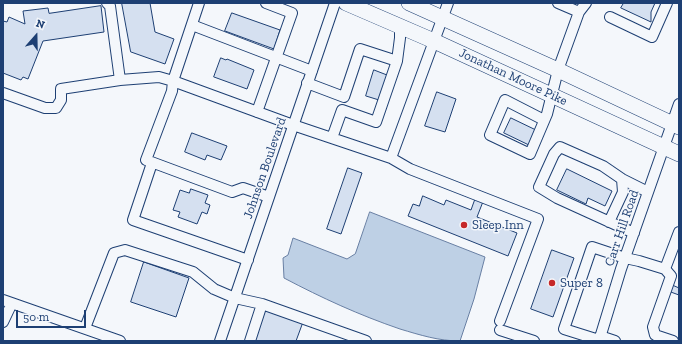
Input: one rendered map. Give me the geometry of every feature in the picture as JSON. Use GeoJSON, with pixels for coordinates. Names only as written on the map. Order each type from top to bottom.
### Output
{"type":"FeatureCollection","features":[{"type":"Feature","properties":{"kind":"highway","name":"Jonathan Moore Pike"},"geometry":{"type":"LineString","coordinates":[[346,3],[434,41],[679,154]]}},
{"type":"Feature","properties":{"kind":"highway","name":"Jonathan Moore Pike"},"geometry":{"type":"LineString","coordinates":[[409,3],[558,70],[675,125]]}},
{"type":"Feature","properties":{"kind":"street"},"geometry":{"type":"LineString","coordinates":[[107,3],[110,6],[120,80]]}},
{"type":"Feature","properties":{"kind":"street"},"geometry":{"type":"LineString","coordinates":[[199,3],[173,81],[172,91],[146,160],[232,192],[243,188],[269,197]]}},
{"type":"Feature","properties":{"kind":"street"},"geometry":{"type":"LineString","coordinates":[[257,112],[292,13],[266,3]]}},
{"type":"Feature","properties":{"kind":"street","name":"Johnson Boulevard"},"geometry":{"type":"LineString","coordinates":[[220,341],[335,3]]}},
{"type":"Feature","properties":{"kind":"street"},"geometry":{"type":"LineString","coordinates":[[391,158],[448,3]]}},
{"type":"Feature","properties":{"kind":"street"},"geometry":{"type":"LineString","coordinates":[[558,3],[579,12]]}},
{"type":"Feature","properties":{"kind":"street"},"geometry":{"type":"LineString","coordinates":[[544,120],[505,100],[490,135],[530,154],[544,120],[558,70],[579,12],[586,3]]}},
{"type":"Feature","properties":{"kind":"street"},"geometry":{"type":"LineString","coordinates":[[610,17],[652,37],[667,3]]}},
{"type":"Feature","properties":{"kind":"street"},"geometry":{"type":"LineString","coordinates":[[192,25],[312,71]]}},
{"type":"Feature","properties":{"kind":"street"},"geometry":{"type":"LineString","coordinates":[[342,110],[376,122],[397,61],[400,26]]}},
{"type":"Feature","properties":{"kind":"street"},"geometry":{"type":"LineString","coordinates":[[332,138],[360,49],[397,61]]}},
{"type":"Feature","properties":{"kind":"street"},"geometry":{"type":"LineString","coordinates":[[3,93],[45,108],[56,108],[61,100],[61,89],[120,80],[159,77],[391,158],[410,169],[538,219],[500,325],[534,341]]}},
{"type":"Feature","properties":{"kind":"street"},"geometry":{"type":"LineString","coordinates":[[307,83],[344,96]]}},
{"type":"Feature","properties":{"kind":"street","name":"Carr Hill Road"},"geometry":{"type":"LineString","coordinates":[[599,339],[663,147],[675,125],[679,104]]}},
{"type":"Feature","properties":{"kind":"street"},"geometry":{"type":"LineString","coordinates":[[634,233],[557,198],[539,187],[554,154],[560,147],[603,166],[622,179],[648,192]]}},
{"type":"Feature","properties":{"kind":"street"},"geometry":{"type":"LineString","coordinates":[[152,162],[133,220],[248,260]]}},
{"type":"Feature","properties":{"kind":"street"},"geometry":{"type":"LineString","coordinates":[[609,222],[623,192],[622,179]]}},
{"type":"Feature","properties":{"kind":"street"},"geometry":{"type":"LineString","coordinates":[[665,269],[679,232]]}},
{"type":"Feature","properties":{"kind":"street"},"geometry":{"type":"LineString","coordinates":[[615,341],[599,339],[564,329],[592,247],[665,269],[671,276],[653,327],[655,335],[673,341]]}},
{"type":"Feature","properties":{"kind":"street"},"geometry":{"type":"LineString","coordinates":[[85,328],[114,253],[125,250],[193,272],[214,289],[235,298],[262,304],[366,341]]}},
{"type":"Feature","properties":{"kind":"street"},"geometry":{"type":"LineString","coordinates":[[3,322],[8,302],[120,341]]}},
{"type":"Feature","properties":{"kind":"street"},"geometry":{"type":"LineString","coordinates":[[250,341],[262,304]]}},
{"type":"Feature","properties":{"kind":"water"},"geometry":{"type":"Polygon","coordinates":[[[370,212],[485,257],[474,299],[460,341],[430,337],[385,324],[341,306],[284,278],[283,258],[288,255],[293,238],[347,259],[355,254],[370,212]]]}},
{"type":"Feature","properties":{"kind":"building"},"geometry":{"type":"Polygon","coordinates":[[[122,3],[150,3],[155,32],[174,39],[165,64],[131,52],[122,3]]]}},
{"type":"Feature","properties":{"kind":"building"},"geometry":{"type":"Polygon","coordinates":[[[624,3],[655,3],[651,12],[651,22],[621,8],[624,3]]]}},
{"type":"Feature","properties":{"kind":"building"},"geometry":{"type":"Polygon","coordinates":[[[101,6],[104,32],[43,41],[28,79],[23,77],[21,80],[3,73],[3,21],[7,22],[9,17],[25,24],[23,11],[48,8],[49,13],[101,6]]]}},
{"type":"Feature","properties":{"kind":"building"},"geometry":{"type":"Polygon","coordinates":[[[232,13],[280,30],[274,49],[225,31],[232,13]]]}},
{"type":"Feature","properties":{"kind":"building"},"geometry":{"type":"Polygon","coordinates":[[[221,58],[254,70],[247,89],[214,77],[221,58]]]}},
{"type":"Feature","properties":{"kind":"building"},"geometry":{"type":"Polygon","coordinates":[[[374,70],[387,75],[379,100],[366,96],[374,70]]]}},
{"type":"Feature","properties":{"kind":"building"},"geometry":{"type":"Polygon","coordinates":[[[437,92],[456,99],[445,132],[425,126],[437,92]]]}},
{"type":"Feature","properties":{"kind":"building"},"geometry":{"type":"Polygon","coordinates":[[[511,118],[538,131],[531,146],[504,133],[511,118]]]}},
{"type":"Feature","properties":{"kind":"building"},"geometry":{"type":"Polygon","coordinates":[[[192,133],[227,146],[221,160],[207,155],[205,160],[185,152],[192,133]]]}},
{"type":"Feature","properties":{"kind":"building"},"geometry":{"type":"Polygon","coordinates":[[[348,168],[362,173],[341,234],[327,229],[348,168]]]}},
{"type":"Feature","properties":{"kind":"building"},"geometry":{"type":"Polygon","coordinates":[[[567,169],[612,191],[605,206],[588,198],[586,204],[557,190],[567,169]]]}},
{"type":"Feature","properties":{"kind":"building"},"geometry":{"type":"Polygon","coordinates":[[[191,189],[208,195],[205,203],[210,205],[207,214],[202,212],[197,224],[178,217],[180,212],[173,210],[180,190],[189,193],[191,189]]]}},
{"type":"Feature","properties":{"kind":"building","name":"Sleep Inn"},"geometry":{"type":"Polygon","coordinates":[[[423,196],[444,205],[446,200],[471,210],[476,196],[484,199],[477,217],[517,233],[508,256],[408,216],[413,204],[419,206],[423,196]]]}},
{"type":"Feature","properties":{"kind":"building","name":"Super 8"},"geometry":{"type":"Polygon","coordinates":[[[552,250],[574,258],[553,317],[531,309],[552,250]]]}},
{"type":"Feature","properties":{"kind":"building"},"geometry":{"type":"Polygon","coordinates":[[[144,262],[189,278],[176,317],[131,302],[144,262]]]}},
{"type":"Feature","properties":{"kind":"building"},"geometry":{"type":"Polygon","coordinates":[[[670,284],[679,288],[679,295],[668,291],[670,284]]]}},
{"type":"Feature","properties":{"kind":"building"},"geometry":{"type":"Polygon","coordinates":[[[266,309],[303,322],[296,341],[255,341],[266,309]]]}},
{"type":"Feature","properties":{"kind":"place","name":"Sleep Inn"},"geometry":{"type":"Point","coordinates":[464,225]}},
{"type":"Feature","properties":{"kind":"place","name":"Super 8"},"geometry":{"type":"Point","coordinates":[552,283]}}]}
